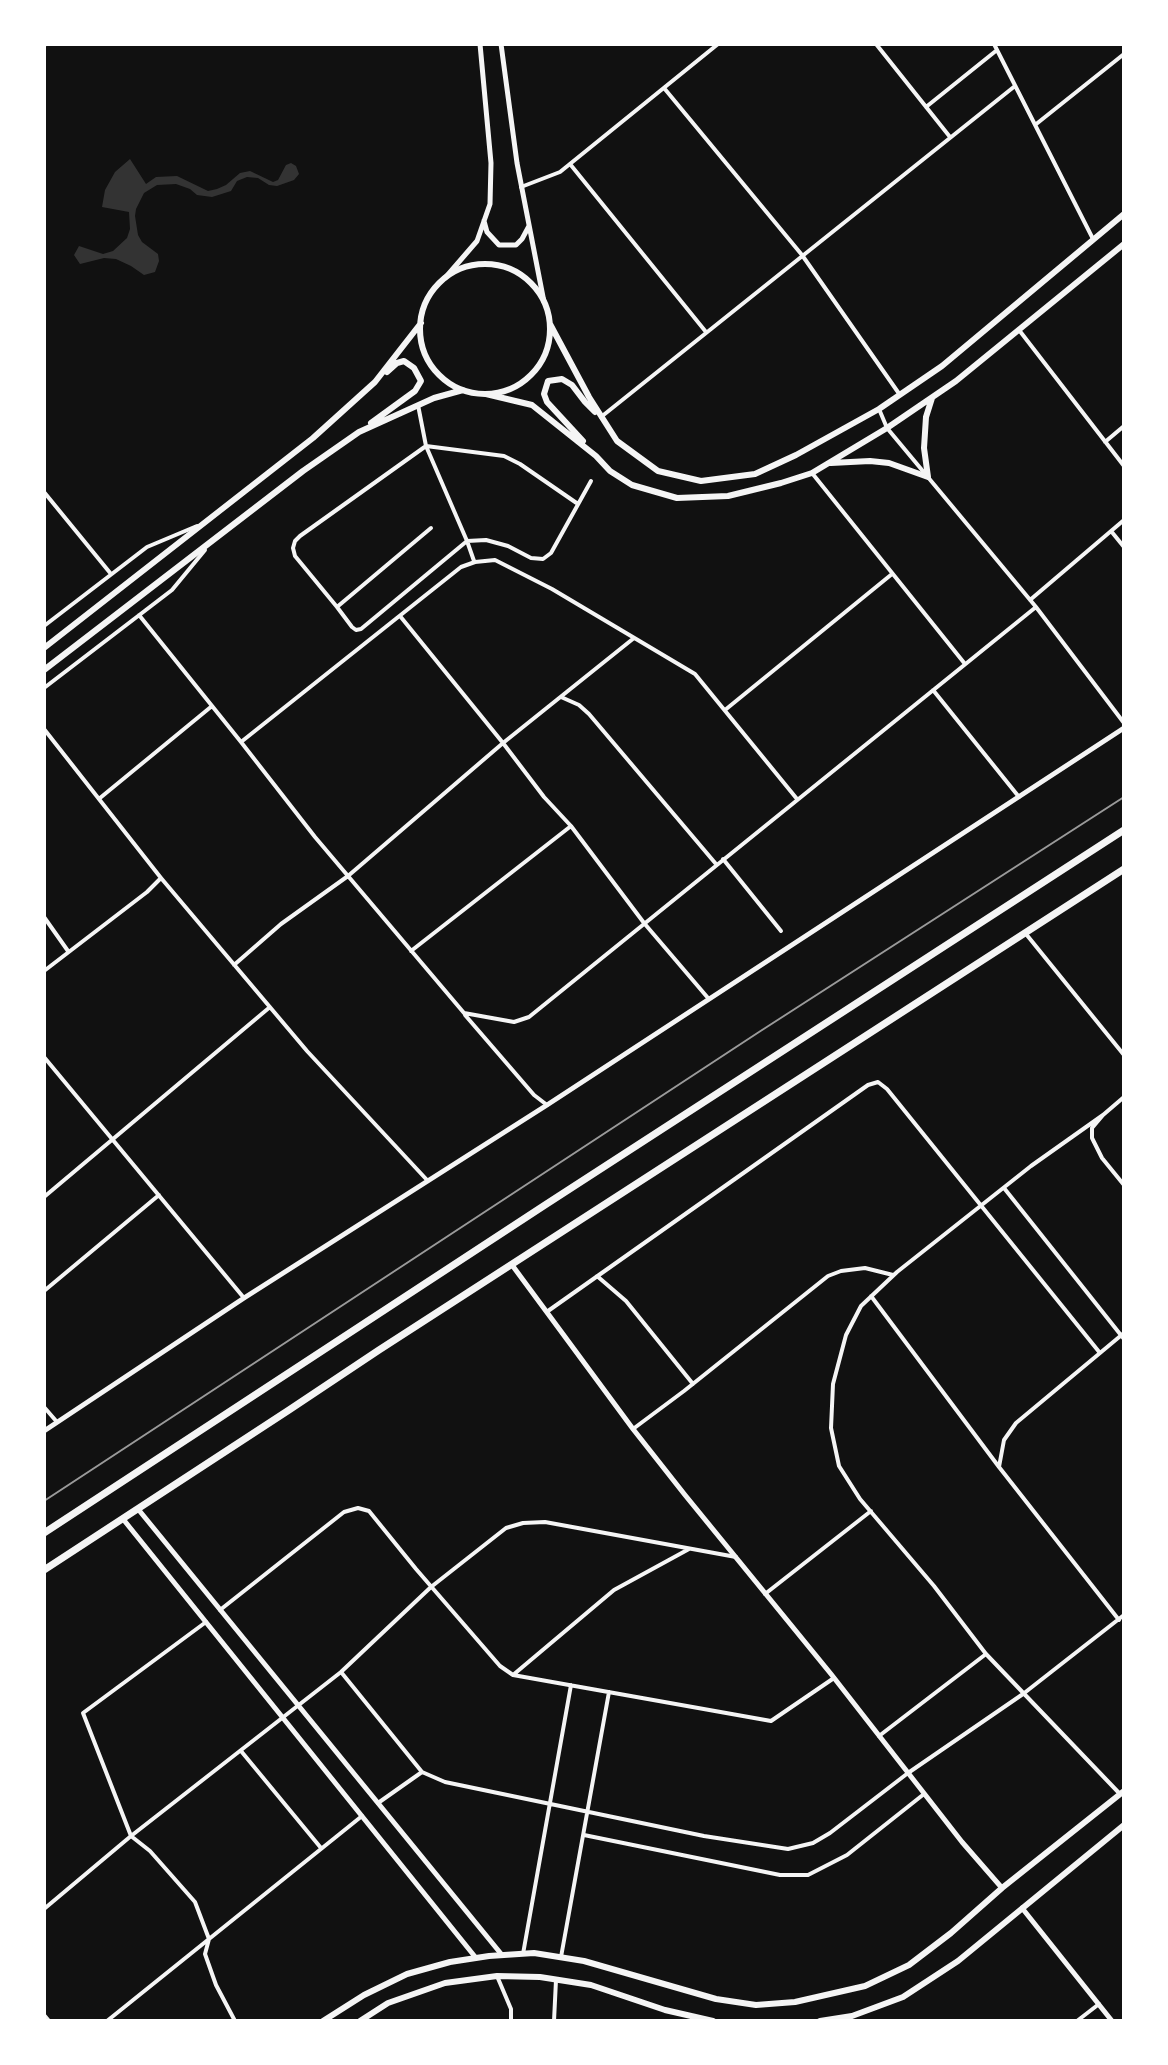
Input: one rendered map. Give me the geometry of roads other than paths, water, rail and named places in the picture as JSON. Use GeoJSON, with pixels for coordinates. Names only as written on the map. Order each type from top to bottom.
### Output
{"type":"FeatureCollection","features":[{"type":"Feature","properties":{"kind":"highway"},"geometry":{"type":"LineString","coordinates":[[44,1533],[1124,830]]}},
{"type":"Feature","properties":{"kind":"highway"},"geometry":{"type":"LineString","coordinates":[[44,1570],[1124,869]]}},
{"type":"Feature","properties":{"kind":"main road"},"geometry":{"type":"LineString","coordinates":[[593,453],[532,405],[463,390],[446,381],[432,366],[423,349],[420,329],[423,310],[432,292],[445,278],[462,268],[481,264],[500,266],[518,273],[534,286],[544,302],[550,324],[617,441],[658,471],[701,481],[755,474],[879,409],[942,366],[1124,214]]}},
{"type":"Feature","properties":{"kind":"main road"},"geometry":{"type":"LineString","coordinates":[[601,417],[572,385],[562,379],[548,381],[544,394],[547,402],[610,471],[632,485],[677,498],[728,496],[812,473],[887,428],[956,381],[1124,244]]}},
{"type":"Feature","properties":{"kind":"main road"},"geometry":{"type":"LineString","coordinates":[[375,382],[421,323]]}},
{"type":"Feature","properties":{"kind":"main road"},"geometry":{"type":"LineString","coordinates":[[486,394],[504,392],[524,382],[539,366],[548,346],[550,324]]}},
{"type":"Feature","properties":{"kind":"main road"},"geometry":{"type":"LineString","coordinates":[[44,648],[313,438],[397,363],[404,361],[414,368],[421,381],[415,391],[303,471],[44,670]]}},
{"type":"Feature","properties":{"kind":"main road"},"geometry":{"type":"LineString","coordinates":[[359,432],[434,398],[463,390]]}},
{"type":"Feature","properties":{"kind":"main road"},"geometry":{"type":"LineString","coordinates":[[827,464],[889,463],[928,477],[924,448],[926,417],[932,397]]}},
{"type":"Feature","properties":{"kind":"main road"},"geometry":{"type":"LineString","coordinates":[[323,2021],[364,1995],[407,1974],[450,1962],[502,1955],[534,1953],[584,1961],[716,1999],[756,2005],[795,2002],[865,1986],[909,1965],[1122,1793]]}},
{"type":"Feature","properties":{"kind":"main road"},"geometry":{"type":"LineString","coordinates":[[820,2021],[852,2016],[903,1997],[958,1961],[1124,1826]]}},
{"type":"Feature","properties":{"kind":"main road"},"geometry":{"type":"LineString","coordinates":[[360,2021],[388,2003],[445,1983],[497,1976],[591,1985],[665,2010],[713,2021]]}},
{"type":"Feature","properties":{"kind":"street"},"geometry":{"type":"LineString","coordinates":[[445,278],[477,241],[490,204],[491,163],[480,44]]}},
{"type":"Feature","properties":{"kind":"street"},"geometry":{"type":"LineString","coordinates":[[501,44],[521,187],[544,302]]}},
{"type":"Feature","properties":{"kind":"street"},"geometry":{"type":"LineString","coordinates":[[521,187],[560,172],[718,44]]}},
{"type":"Feature","properties":{"kind":"street"},"geometry":{"type":"LineString","coordinates":[[876,44],[950,137]]}},
{"type":"Feature","properties":{"kind":"street"},"geometry":{"type":"LineString","coordinates":[[926,107],[996,47],[1093,239]]}},
{"type":"Feature","properties":{"kind":"street"},"geometry":{"type":"LineString","coordinates":[[1035,125],[1124,54]]}},
{"type":"Feature","properties":{"kind":"street"},"geometry":{"type":"LineString","coordinates":[[601,417],[1015,86]]}},
{"type":"Feature","properties":{"kind":"street"},"geometry":{"type":"LineString","coordinates":[[664,88],[802,255],[900,395]]}},
{"type":"Feature","properties":{"kind":"street"},"geometry":{"type":"LineString","coordinates":[[570,164],[706,332]]}},
{"type":"Feature","properties":{"kind":"street"},"geometry":{"type":"LineString","coordinates":[[484,220],[487,232],[499,245],[516,245],[530,225]]}},
{"type":"Feature","properties":{"kind":"street"},"geometry":{"type":"LineString","coordinates":[[1019,330],[1124,466]]}},
{"type":"Feature","properties":{"kind":"street"},"geometry":{"type":"LineString","coordinates":[[418,405],[426,446],[475,562]]}},
{"type":"Feature","properties":{"kind":"street"},"geometry":{"type":"LineString","coordinates":[[44,1431],[1124,726],[1036,607],[887,428],[879,409]]}},
{"type":"Feature","properties":{"kind":"street"},"geometry":{"type":"LineString","coordinates":[[1105,442],[1124,426]]}},
{"type":"Feature","properties":{"kind":"street"},"geometry":{"type":"LineString","coordinates":[[578,504],[504,456],[426,446],[295,541],[293,548],[295,556],[352,627],[361,629],[467,541],[486,540],[508,546],[531,558],[543,559],[551,553],[591,481]]}},
{"type":"Feature","properties":{"kind":"street"},"geometry":{"type":"LineString","coordinates":[[812,473],[965,664]]}},
{"type":"Feature","properties":{"kind":"street"},"geometry":{"type":"LineString","coordinates":[[44,492],[111,575]]}},
{"type":"Feature","properties":{"kind":"street"},"geometry":{"type":"LineString","coordinates":[[1030,600],[1124,520]]}},
{"type":"Feature","properties":{"kind":"street"},"geometry":{"type":"LineString","coordinates":[[44,626],[147,547],[203,524]]}},
{"type":"Feature","properties":{"kind":"street"},"geometry":{"type":"LineString","coordinates":[[337,607],[431,528]]}},
{"type":"Feature","properties":{"kind":"street"},"geometry":{"type":"LineString","coordinates":[[1111,531],[1124,547]]}},
{"type":"Feature","properties":{"kind":"street"},"geometry":{"type":"LineString","coordinates":[[44,688],[172,590],[212,541]]}},
{"type":"Feature","properties":{"kind":"street"},"geometry":{"type":"LineString","coordinates":[[241,742],[461,567],[495,560],[552,589],[695,674],[797,799]]}},
{"type":"Feature","properties":{"kind":"street"},"geometry":{"type":"LineString","coordinates":[[725,710],[892,574]]}},
{"type":"Feature","properties":{"kind":"street"},"geometry":{"type":"LineString","coordinates":[[464,1013],[514,1022],[529,1017],[1036,607]]}},
{"type":"Feature","properties":{"kind":"street"},"geometry":{"type":"LineString","coordinates":[[139,615],[315,837],[534,1095],[547,1105]]}},
{"type":"Feature","properties":{"kind":"street"},"geometry":{"type":"LineString","coordinates":[[400,616],[544,797],[571,826],[644,923],[708,998]]}},
{"type":"Feature","properties":{"kind":"street"},"geometry":{"type":"LineString","coordinates":[[234,965],[281,924],[348,876],[503,743],[634,638]]}},
{"type":"Feature","properties":{"kind":"street"},"geometry":{"type":"LineString","coordinates":[[933,690],[1019,797]]}},
{"type":"Feature","properties":{"kind":"street"},"geometry":{"type":"LineString","coordinates":[[561,697],[579,705],[589,714],[717,864]]}},
{"type":"Feature","properties":{"kind":"street"},"geometry":{"type":"LineString","coordinates":[[100,798],[212,706]]}},
{"type":"Feature","properties":{"kind":"street"},"geometry":{"type":"LineString","coordinates":[[44,729],[161,878],[307,1051],[427,1180]]}},
{"type":"Feature","properties":{"kind":"street"},"geometry":{"type":"LineString","coordinates":[[411,951],[571,826]]}},
{"type":"Feature","properties":{"kind":"street"},"geometry":{"type":"LineString","coordinates":[[723,859],[781,931]]}},
{"type":"Feature","properties":{"kind":"street"},"geometry":{"type":"LineString","coordinates":[[44,971],[161,878]]}},
{"type":"Feature","properties":{"kind":"street"},"geometry":{"type":"LineString","coordinates":[[44,917],[69,951]]}},
{"type":"Feature","properties":{"kind":"street"},"geometry":{"type":"LineString","coordinates":[[1025,932],[1124,1055]]}},
{"type":"Feature","properties":{"kind":"street"},"geometry":{"type":"LineString","coordinates":[[44,1197],[270,1007]]}},
{"type":"Feature","properties":{"kind":"street"},"geometry":{"type":"LineString","coordinates":[[44,1057],[244,1298]]}},
{"type":"Feature","properties":{"kind":"street"},"geometry":{"type":"LineString","coordinates":[[548,1311],[878,1082],[887,1089],[1100,1353]]}},
{"type":"Feature","properties":{"kind":"street"},"geometry":{"type":"LineString","coordinates":[[1122,1793],[986,1654],[934,1586],[860,1499],[839,1466],[831,1428],[833,1384],[846,1335],[861,1306],[893,1275],[1124,1097]]}},
{"type":"Feature","properties":{"kind":"street"},"geometry":{"type":"LineString","coordinates":[[1103,1115],[1092,1128],[1092,1138],[1102,1158],[1124,1185]]}},
{"type":"Feature","properties":{"kind":"street"},"geometry":{"type":"LineString","coordinates":[[999,1467],[1004,1440],[1016,1423],[1123,1336],[1004,1188]]}},
{"type":"Feature","properties":{"kind":"street"},"geometry":{"type":"LineString","coordinates":[[44,1291],[159,1195]]}},
{"type":"Feature","properties":{"kind":"street"},"geometry":{"type":"LineString","coordinates":[[512,1265],[633,1429],[1002,1888]]}},
{"type":"Feature","properties":{"kind":"street"},"geometry":{"type":"LineString","coordinates":[[633,1429],[828,1276],[865,1268],[893,1275]]}},
{"type":"Feature","properties":{"kind":"street"},"geometry":{"type":"LineString","coordinates":[[597,1276],[626,1301],[693,1384]]}},
{"type":"Feature","properties":{"kind":"street"},"geometry":{"type":"LineString","coordinates":[[871,1296],[1119,1620]]}},
{"type":"Feature","properties":{"kind":"street"},"geometry":{"type":"LineString","coordinates":[[44,1407],[57,1422]]}},
{"type":"Feature","properties":{"kind":"street"},"geometry":{"type":"LineString","coordinates":[[219,1610],[344,1512],[358,1508],[369,1511],[500,1666],[513,1675],[771,1721],[834,1678]]}},
{"type":"Feature","properties":{"kind":"street"},"geometry":{"type":"LineString","coordinates":[[138,1509],[502,1955]]}},
{"type":"Feature","properties":{"kind":"street"},"geometry":{"type":"LineString","coordinates":[[765,1594],[871,1511]]}},
{"type":"Feature","properties":{"kind":"street"},"geometry":{"type":"LineString","coordinates":[[122,1518],[476,1958]]}},
{"type":"Feature","properties":{"kind":"street"},"geometry":{"type":"LineString","coordinates":[[44,1909],[131,1836],[341,1672],[431,1587],[506,1528],[545,1522],[736,1557]]}},
{"type":"Feature","properties":{"kind":"street"},"geometry":{"type":"LineString","coordinates":[[513,1675],[614,1590],[689,1549]]}},
{"type":"Feature","properties":{"kind":"street"},"geometry":{"type":"LineString","coordinates":[[341,1672],[422,1772],[445,1782],[704,1836],[788,1849],[813,1843],[830,1833],[908,1773],[1023,1694],[1124,1615]]}},
{"type":"Feature","properties":{"kind":"street"},"geometry":{"type":"LineString","coordinates":[[206,1622],[83,1713],[131,1836],[150,1851],[195,1902],[209,1939],[205,1954],[216,1985],[235,2021]]}},
{"type":"Feature","properties":{"kind":"street"},"geometry":{"type":"LineString","coordinates":[[879,1736],[986,1654]]}},
{"type":"Feature","properties":{"kind":"street"},"geometry":{"type":"LineString","coordinates":[[523,1954],[571,1685]]}},
{"type":"Feature","properties":{"kind":"street"},"geometry":{"type":"LineString","coordinates":[[561,1958],[609,1692]]}},
{"type":"Feature","properties":{"kind":"street"},"geometry":{"type":"LineString","coordinates":[[241,1751],[321,1849]]}},
{"type":"Feature","properties":{"kind":"street"},"geometry":{"type":"LineString","coordinates":[[377,1804],[422,1772]]}},
{"type":"Feature","properties":{"kind":"street"},"geometry":{"type":"LineString","coordinates":[[584,1835],[780,1875],[808,1875],[847,1855],[924,1794]]}},
{"type":"Feature","properties":{"kind":"street"},"geometry":{"type":"LineString","coordinates":[[107,2021],[362,1816]]}},
{"type":"Feature","properties":{"kind":"street"},"geometry":{"type":"LineString","coordinates":[[1022,1908],[1112,2021]]}},
{"type":"Feature","properties":{"kind":"street"},"geometry":{"type":"LineString","coordinates":[[497,1976],[511,2009],[511,2021]]}},
{"type":"Feature","properties":{"kind":"street"},"geometry":{"type":"LineString","coordinates":[[554,2021],[556,1980]]}},
{"type":"Feature","properties":{"kind":"street"},"geometry":{"type":"LineString","coordinates":[[1077,2021],[1099,2004]]}},
{"type":"Feature","properties":{"kind":"street"},"geometry":{"type":"LineString","coordinates":[[44,2015],[49,2021]]}},
{"type":"Feature","properties":{"kind":"tram line"},"geometry":{"type":"LineString","coordinates":[[44,1501],[759,1032],[1124,797]]}}]}
